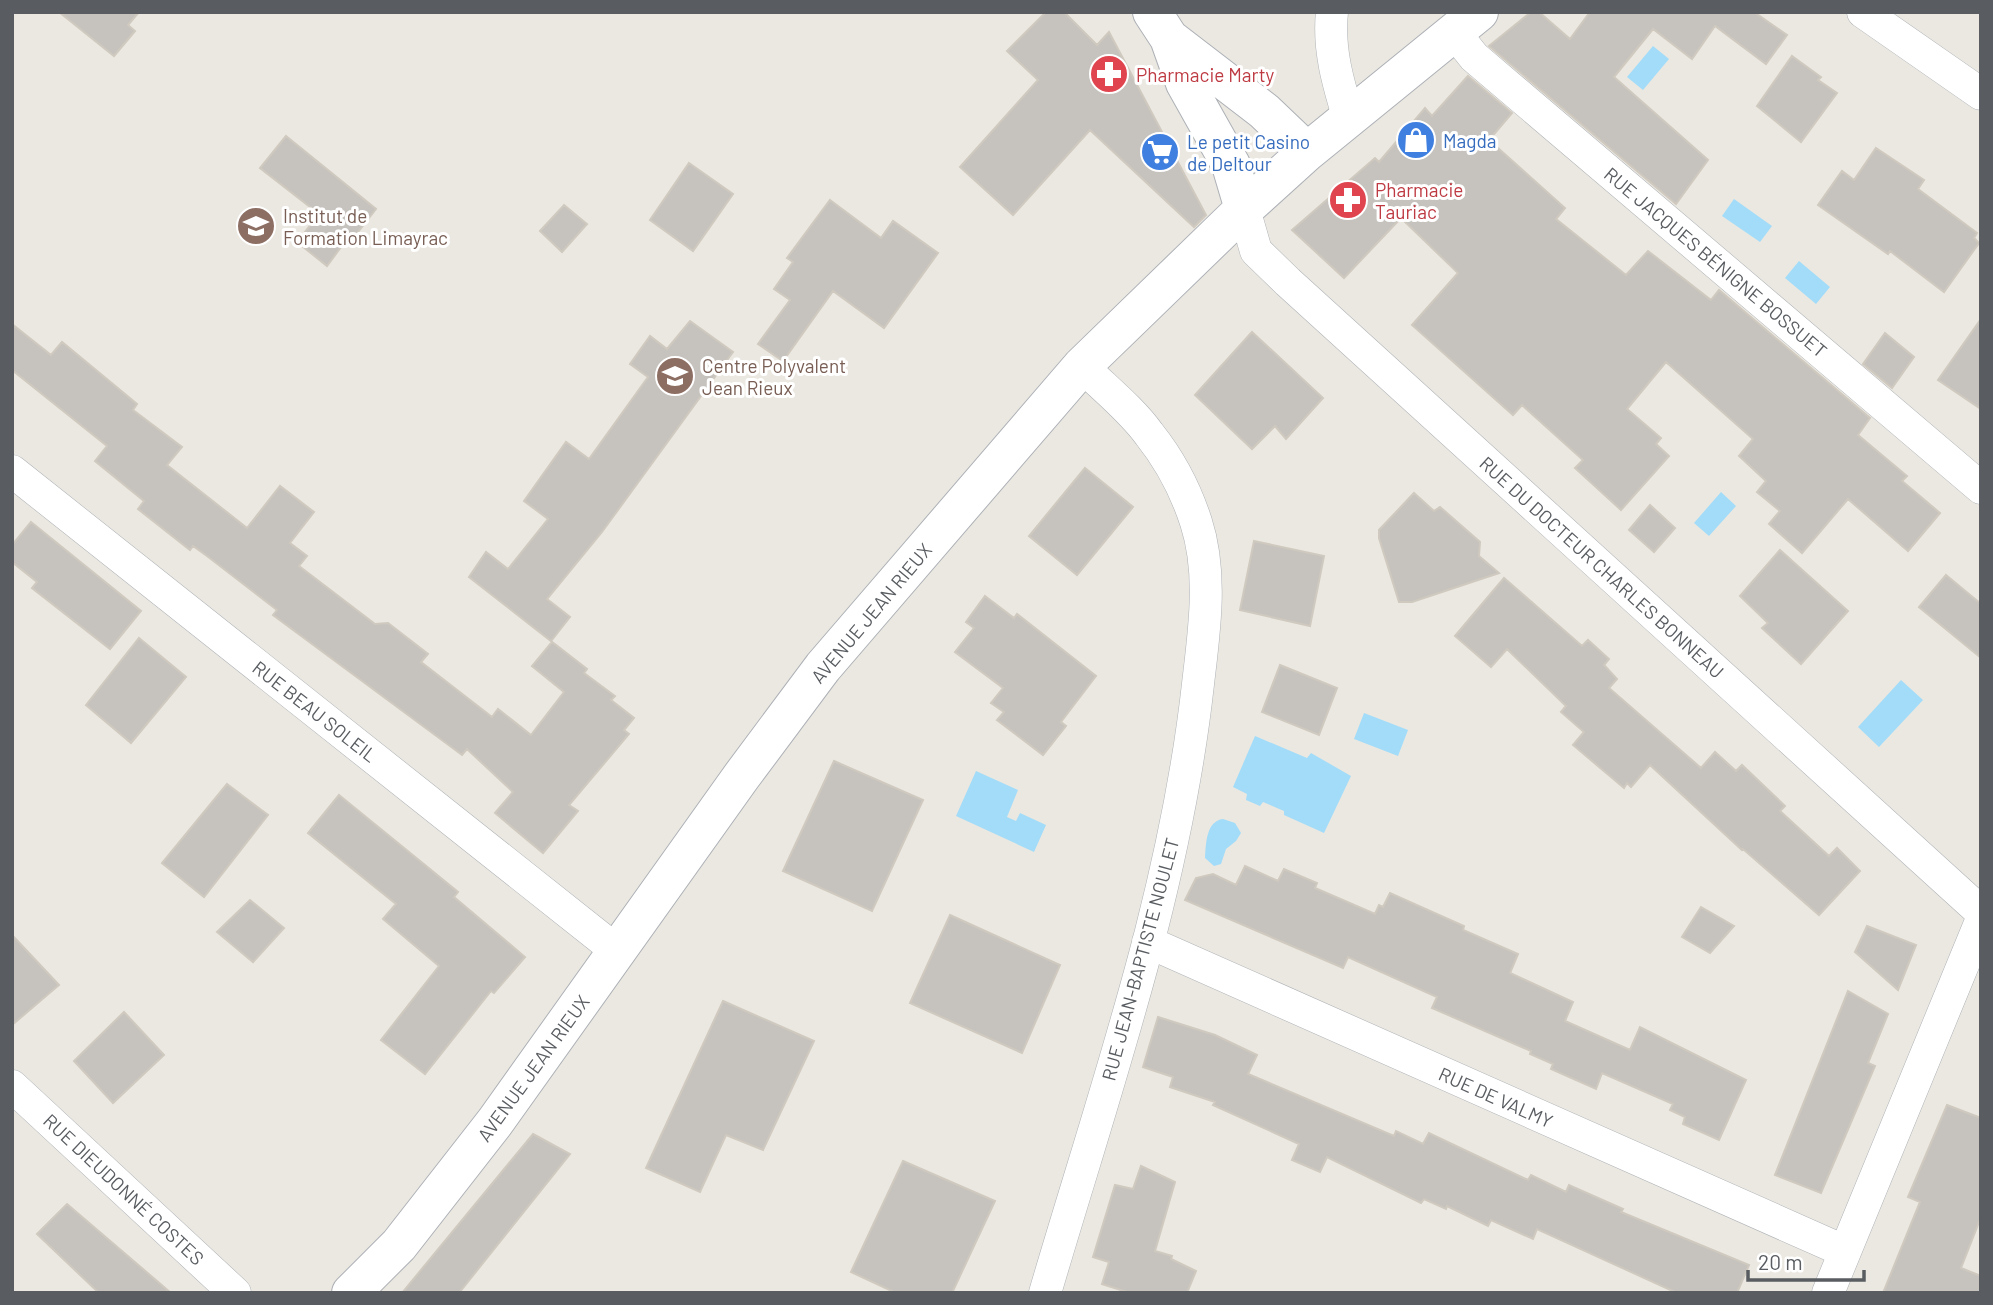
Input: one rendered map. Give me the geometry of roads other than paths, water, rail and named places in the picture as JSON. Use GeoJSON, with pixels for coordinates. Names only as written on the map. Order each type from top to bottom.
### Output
{"type":"FeatureCollection","features":[{"type":"Feature","properties":{"kind":"main road","name":"AVENUE JEAN RIEUX"},"geometry":{"type":"LineString","coordinates":[[351,1293],[399,1245],[512,1099],[823,667],[1082,366],[1244,209],[1307,152],[1467,22]]}},
{"type":"Feature","properties":{"kind":"main road"},"geometry":{"type":"LineString","coordinates":[[1160,25],[1264,111],[1307,152]]}},
{"type":"Feature","properties":{"kind":"main road"},"geometry":{"type":"LineString","coordinates":[[1160,25],[1185,83],[1231,165],[1244,209]]}},
{"type":"Feature","properties":{"kind":"street"},"geometry":{"type":"LineString","coordinates":[[1332,12],[1334,69],[1349,118]]}},
{"type":"Feature","properties":{"kind":"street"},"geometry":{"type":"LineString","coordinates":[[1863,12],[1981,94]]}},
{"type":"Feature","properties":{"kind":"street","name":"RUE JACQUES BÉNIGNE BOSSUET"},"geometry":{"type":"LineString","coordinates":[[1467,22],[1474,57],[1981,488]]}},
{"type":"Feature","properties":{"kind":"street","name":"RUE DU DOCTEUR CHARLES BONNEAU"},"geometry":{"type":"LineString","coordinates":[[1244,209],[1256,251],[1288,282],[1981,912]]}},
{"type":"Feature","properties":{"kind":"street","name":"RUE JEAN-BAPTISTE NOULET"},"geometry":{"type":"LineString","coordinates":[[1045,1293],[1169,863],[1193,734],[1206,587],[1197,523],[1182,488],[1149,433],[1082,366]]}},
{"type":"Feature","properties":{"kind":"street","name":"RUE BEAU SOLEIL"},"geometry":{"type":"LineString","coordinates":[[12,471],[617,951]]}},
{"type":"Feature","properties":{"kind":"street"},"geometry":{"type":"LineString","coordinates":[[1828,1293],[1843,1251],[1981,921]]}},
{"type":"Feature","properties":{"kind":"street","name":"RUE DE VALMY"},"geometry":{"type":"LineString","coordinates":[[1148,942],[1843,1251]]}},
{"type":"Feature","properties":{"kind":"street","name":"RUE DIEUDONNÉ COSTES"},"geometry":{"type":"LineString","coordinates":[[12,1086],[235,1293]]}},
{"type":"Feature","properties":{"kind":"water"},"geometry":{"type":"Polygon","coordinates":[[[1653,46],[1669,59],[1643,90],[1627,77],[1653,46]]]}},
{"type":"Feature","properties":{"kind":"water"},"geometry":{"type":"Polygon","coordinates":[[[1734,199],[1772,226],[1760,242],[1722,216],[1734,199]]]}},
{"type":"Feature","properties":{"kind":"water"},"geometry":{"type":"Polygon","coordinates":[[[1799,261],[1830,287],[1816,304],[1785,278],[1799,261]]]}},
{"type":"Feature","properties":{"kind":"water"},"geometry":{"type":"Polygon","coordinates":[[[1721,492],[1736,506],[1709,536],[1694,523],[1721,492]]]}},
{"type":"Feature","properties":{"kind":"water"},"geometry":{"type":"Polygon","coordinates":[[[1901,680],[1923,700],[1879,747],[1858,727],[1901,680]]]}},
{"type":"Feature","properties":{"kind":"water"},"geometry":{"type":"Polygon","coordinates":[[[1364,713],[1408,730],[1398,756],[1354,739],[1364,713]]]}},
{"type":"Feature","properties":{"kind":"water"},"geometry":{"type":"Polygon","coordinates":[[[1255,736],[1307,758],[1311,753],[1351,776],[1324,833],[1263,802],[1260,806],[1246,800],[1247,794],[1233,787],[1255,736]]]}},
{"type":"Feature","properties":{"kind":"water"},"geometry":{"type":"Polygon","coordinates":[[[976,771],[1018,790],[1007,817],[1016,821],[1020,813],[1046,825],[1034,852],[956,816],[976,771]]]}},
{"type":"Feature","properties":{"kind":"water"},"geometry":{"type":"Polygon","coordinates":[[[1223,819],[1235,823],[1241,833],[1226,849],[1221,864],[1214,866],[1205,858],[1207,840],[1213,824],[1223,819]]]}},
{"type":"Feature","properties":{"kind":"place","name":"Pharmacie Marty"},"geometry":{"type":"Point","coordinates":[1109,74]}},
{"type":"Feature","properties":{"kind":"place","name":"Magda"},"geometry":{"type":"Point","coordinates":[1416,140]}},
{"type":"Feature","properties":{"kind":"place","name":"Le petit Casino de Deltour"},"geometry":{"type":"Point","coordinates":[1160,152]}},
{"type":"Feature","properties":{"kind":"place","name":"Pharmacie Tauriac"},"geometry":{"type":"Point","coordinates":[1348,200]}},
{"type":"Feature","properties":{"kind":"place","name":"Institut de Formation Limayrac"},"geometry":{"type":"Point","coordinates":[256,226]}},
{"type":"Feature","properties":{"kind":"place","name":"Centre Polyvalent Jean Rieux"},"geometry":{"type":"Point","coordinates":[675,376]}}]}
